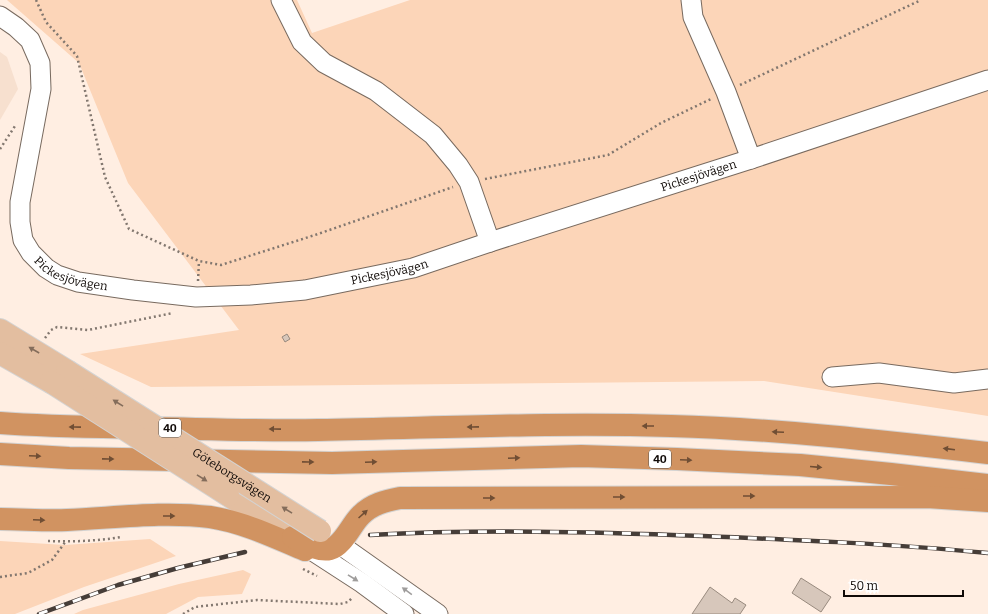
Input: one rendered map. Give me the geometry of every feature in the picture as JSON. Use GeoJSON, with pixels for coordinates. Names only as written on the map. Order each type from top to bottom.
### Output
{"type":"FeatureCollection","features":[{"type":"Feature","properties":{"kind":"highway","name":"40"},"geometry":{"type":"LineString","coordinates":[[0,423],[100,427],[314,430],[582,425],[672,426],[798,433],[988,453]]}},
{"type":"Feature","properties":{"kind":"highway","name":"40"},"geometry":{"type":"LineString","coordinates":[[0,454],[69,458],[332,463],[589,456],[800,466],[891,474],[988,486]]}},
{"type":"Feature","properties":{"kind":"highway"},"geometry":{"type":"LineString","coordinates":[[293,537],[315,547],[331,549],[339,544],[360,515],[371,507],[384,501],[400,498],[912,497],[988,502]]}},
{"type":"Feature","properties":{"kind":"highway"},"geometry":{"type":"LineString","coordinates":[[0,519],[65,521],[147,516],[209,517],[246,526],[319,567]]}},
{"type":"Feature","properties":{"kind":"main road","name":"Göteborgsvägen"},"geometry":{"type":"LineString","coordinates":[[0,330],[38,352],[59,377],[228,495],[293,537]]}},
{"type":"Feature","properties":{"kind":"main road","name":"Göteborgsvägen"},"geometry":{"type":"LineString","coordinates":[[0,353],[59,377],[320,531],[339,544]]}},
{"type":"Feature","properties":{"kind":"street"},"geometry":{"type":"LineString","coordinates":[[281,0],[302,42],[324,63],[376,91],[432,135],[458,165],[470,182],[490,242]]}},
{"type":"Feature","properties":{"kind":"street"},"geometry":{"type":"LineString","coordinates":[[691,0],[693,17],[726,92],[751,159]]}},
{"type":"Feature","properties":{"kind":"street","name":"Pickesjövägen"},"geometry":{"type":"LineString","coordinates":[[0,16],[16,27],[30,40],[40,63],[41,89],[20,202],[20,222],[23,240],[31,253],[46,268],[57,275],[78,282],[196,297],[251,295],[305,290],[413,268],[751,159],[988,80]]}},
{"type":"Feature","properties":{"kind":"street"},"geometry":{"type":"LineString","coordinates":[[832,377],[879,373],[954,383],[988,378]]}},
{"type":"Feature","properties":{"kind":"street","name":"Göteborgsvägen"},"geometry":{"type":"LineString","coordinates":[[293,537],[319,567],[355,594],[404,614]]}},
{"type":"Feature","properties":{"kind":"street","name":"Göteborgsvägen"},"geometry":{"type":"LineString","coordinates":[[339,544],[438,614]]}},
{"type":"Feature","properties":{"kind":"path"},"geometry":{"type":"LineString","coordinates":[[36,0],[46,22],[77,56],[106,177],[129,229],[200,262],[221,265],[315,235],[470,182],[608,156],[660,123],[921,0]]}},
{"type":"Feature","properties":{"kind":"path"},"geometry":{"type":"LineString","coordinates":[[196,297],[200,262]]}},
{"type":"Feature","properties":{"kind":"path"},"geometry":{"type":"LineString","coordinates":[[38,352],[46,335],[51,330],[57,328],[88,330],[176,312]]}},
{"type":"Feature","properties":{"kind":"path"},"geometry":{"type":"LineString","coordinates":[[0,577],[28,573],[34,570],[52,560],[66,541]]}},
{"type":"Feature","properties":{"kind":"path"},"geometry":{"type":"LineString","coordinates":[[297,566],[319,567]]}},
{"type":"Feature","properties":{"kind":"path"},"geometry":{"type":"LineString","coordinates":[[183,614],[195,607],[257,600],[340,604],[348,602],[355,594]]}},
{"type":"Feature","properties":{"kind":"shaded area"},"geometry":{"type":"Polygon","coordinates":[[[7,0],[297,0],[312,33],[410,0],[988,0],[988,416],[764,381],[151,387],[80,354],[239,330],[128,183],[79,63],[7,0]]]}},
{"type":"Feature","properties":{"kind":"shaded area"},"geometry":{"type":"Polygon","coordinates":[[[0,52],[7,57],[18,89],[0,120],[0,52]]]}},
{"type":"Feature","properties":{"kind":"shaded area"},"geometry":{"type":"Polygon","coordinates":[[[150,539],[176,556],[84,587],[15,614],[0,614],[0,541],[65,545],[150,539]]]}},
{"type":"Feature","properties":{"kind":"shaded area"},"geometry":{"type":"Polygon","coordinates":[[[243,570],[251,574],[242,594],[198,597],[166,614],[74,614],[83,610],[179,584],[243,570]]]}},
{"type":"Feature","properties":{"kind":"building"},"geometry":{"type":"Polygon","coordinates":[[[287,334],[290,339],[285,342],[282,337],[287,334]]]}},
{"type":"Feature","properties":{"kind":"building"},"geometry":{"type":"Polygon","coordinates":[[[801,578],[831,597],[821,612],[792,593],[801,578]]]}},
{"type":"Feature","properties":{"kind":"building"},"geometry":{"type":"Polygon","coordinates":[[[710,587],[732,603],[735,598],[746,605],[740,614],[692,614],[710,587]]]}},
{"type":"Feature","properties":{"kind":"railway"},"geometry":{"type":"LineString","coordinates":[[370,535],[453,532],[620,533],[846,543],[988,553]]}},
{"type":"Feature","properties":{"kind":"railway"},"geometry":{"type":"LineString","coordinates":[[39,614],[118,585],[178,568],[245,552]]}}]}
